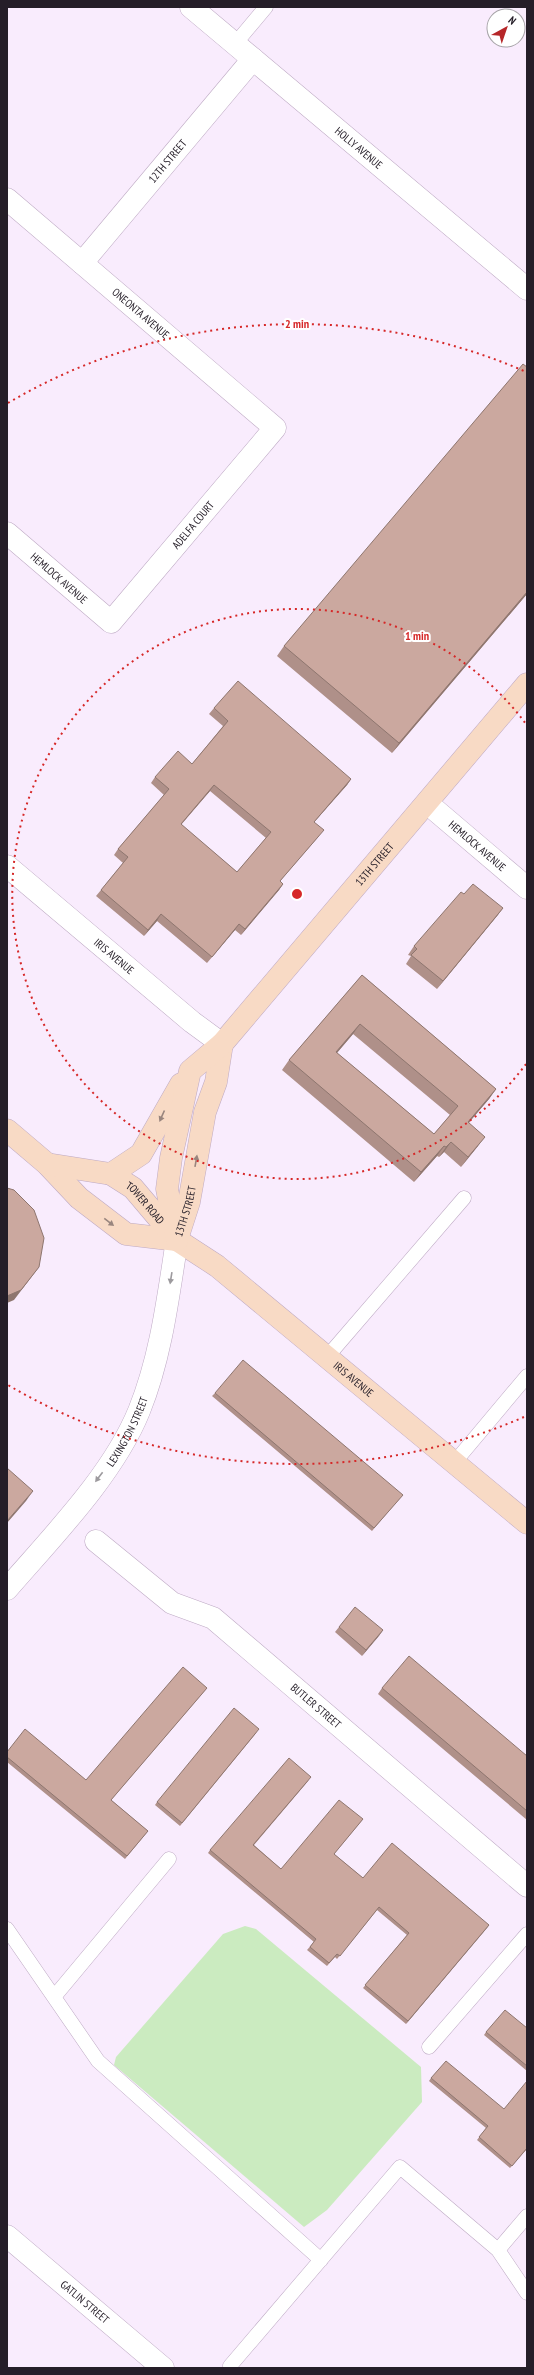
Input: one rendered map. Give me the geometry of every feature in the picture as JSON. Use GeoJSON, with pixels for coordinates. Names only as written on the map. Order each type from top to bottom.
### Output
{"type":"FeatureCollection","features":[{"type":"Feature","properties":{"kind":"main road","name":"13TH STREET"},"geometry":{"type":"LineString","coordinates":[[177,1240],[167,1189],[171,1158],[190,1071],[222,1044],[527,684]]}},
{"type":"Feature","properties":{"kind":"main road","name":"13TH STREET"},"geometry":{"type":"LineString","coordinates":[[177,1240],[189,1202],[205,1112],[216,1082],[222,1044]]}},
{"type":"Feature","properties":{"kind":"main road"},"geometry":{"type":"LineString","coordinates":[[104,1173],[141,1154],[151,1140],[162,1114],[190,1071]]}},
{"type":"Feature","properties":{"kind":"main road","name":"TOWER ROAD"},"geometry":{"type":"LineString","coordinates":[[7,1130],[47,1164],[79,1198],[126,1234],[177,1240]]}},
{"type":"Feature","properties":{"kind":"main road","name":"TOWER ROAD"},"geometry":{"type":"LineString","coordinates":[[47,1164],[104,1173],[133,1188],[177,1240]]}},
{"type":"Feature","properties":{"kind":"main road","name":"IRIS AVENUE"},"geometry":{"type":"LineString","coordinates":[[177,1240],[217,1266],[527,1523]]}},
{"type":"Feature","properties":{"kind":"street","name":"HOLLY AVENUE"},"geometry":{"type":"LineString","coordinates":[[191,7],[527,289]]}},
{"type":"Feature","properties":{"kind":"street","name":"12TH STREET"},"geometry":{"type":"LineString","coordinates":[[82,263],[253,59]]}},
{"type":"Feature","properties":{"kind":"street","name":"ONEONTA AVENUE"},"geometry":{"type":"LineString","coordinates":[[7,200],[275,428]]}},
{"type":"Feature","properties":{"kind":"street","name":"ADELFA COURT"},"geometry":{"type":"LineString","coordinates":[[111,622],[275,428]]}},
{"type":"Feature","properties":{"kind":"street","name":"HEMLOCK AVENUE"},"geometry":{"type":"LineString","coordinates":[[7,534],[111,622]]}},
{"type":"Feature","properties":{"kind":"street","name":"HEMLOCK AVENUE"},"geometry":{"type":"LineString","coordinates":[[427,803],[527,888]]}},
{"type":"Feature","properties":{"kind":"street","name":"IRIS AVENUE"},"geometry":{"type":"LineString","coordinates":[[7,866],[192,1022],[222,1044]]}},
{"type":"Feature","properties":{"kind":"street","name":"LEXINGTON STREET"},"geometry":{"type":"LineString","coordinates":[[7,1589],[79,1504],[115,1456],[138,1413],[154,1369],[177,1240]]}},
{"type":"Feature","properties":{"kind":"street","name":"BUTLER STREET"},"geometry":{"type":"LineString","coordinates":[[96,1541],[172,1603],[213,1618],[527,1886]]}},
{"type":"Feature","properties":{"kind":"street","name":"GATLIN STREET"},"geometry":{"type":"LineString","coordinates":[[7,2236],[163,2368]]}},
{"type":"Feature","properties":{"kind":"lane"},"geometry":{"type":"LineString","coordinates":[[235,44],[266,7]]}},
{"type":"Feature","properties":{"kind":"lane"},"geometry":{"type":"LineString","coordinates":[[327,1357],[464,1198]]}},
{"type":"Feature","properties":{"kind":"lane"},"geometry":{"type":"LineString","coordinates":[[454,1463],[527,1376]]}},
{"type":"Feature","properties":{"kind":"lane"},"geometry":{"type":"LineString","coordinates":[[54,1997],[169,1859]]}},
{"type":"Feature","properties":{"kind":"lane"},"geometry":{"type":"LineString","coordinates":[[7,1929],[98,2061],[321,2260]]}},
{"type":"Feature","properties":{"kind":"lane"},"geometry":{"type":"LineString","coordinates":[[429,2047],[527,1934]]}},
{"type":"Feature","properties":{"kind":"lane"},"geometry":{"type":"LineString","coordinates":[[230,2366],[400,2167],[498,2250],[527,2293]]}},
{"type":"Feature","properties":{"kind":"lane"},"geometry":{"type":"LineString","coordinates":[[498,2250],[527,2216]]}},
{"type":"Feature","properties":{"kind":"green space"},"geometry":{"type":"Polygon","coordinates":[[[245,1926],[256,1929],[421,2067],[422,2102],[327,2210],[304,2227],[114,2065],[116,2057],[223,1934],[245,1926]]]}},
{"type":"Feature","properties":{"kind":"building"},"geometry":{"type":"Polygon","coordinates":[[[523,364],[527,367],[527,592],[399,743],[284,646],[523,364]]]}},
{"type":"Feature","properties":{"kind":"building"},"geometry":{"type":"Polygon","coordinates":[[[238,681],[351,779],[314,822],[324,830],[280,881],[283,884],[245,929],[239,924],[212,957],[161,914],[148,930],[101,890],[128,857],[118,849],[169,789],[155,777],[178,751],[192,764],[228,721],[214,708],[238,681]],[[214,785],[181,824],[237,872],[271,832],[214,785]]]}},
{"type":"Feature","properties":{"kind":"building"},"geometry":{"type":"Polygon","coordinates":[[[473,884],[503,908],[443,981],[411,955],[417,949],[414,946],[461,892],[464,894],[473,884]]]}},
{"type":"Feature","properties":{"kind":"building"},"geometry":{"type":"Polygon","coordinates":[[[362,975],[496,1089],[468,1122],[485,1137],[468,1157],[451,1142],[446,1147],[444,1146],[421,1172],[289,1060],[362,975]],[[360,1024],[336,1052],[434,1134],[458,1106],[360,1024]]]}},
{"type":"Feature","properties":{"kind":"building"},"geometry":{"type":"Polygon","coordinates":[[[7,1188],[14,1190],[34,1210],[44,1238],[39,1267],[21,1290],[7,1296],[7,1188]]]}},
{"type":"Feature","properties":{"kind":"building"},"geometry":{"type":"Polygon","coordinates":[[[243,1360],[403,1495],[374,1528],[215,1393],[243,1360]]]}},
{"type":"Feature","properties":{"kind":"building"},"geometry":{"type":"Polygon","coordinates":[[[7,1468],[33,1491],[7,1521],[7,1468]]]}},
{"type":"Feature","properties":{"kind":"building"},"geometry":{"type":"Polygon","coordinates":[[[355,1607],[383,1630],[366,1650],[339,1627],[355,1607]]]}},
{"type":"Feature","properties":{"kind":"building"},"geometry":{"type":"Polygon","coordinates":[[[409,1656],[527,1756],[527,1811],[382,1688],[409,1656]]]}},
{"type":"Feature","properties":{"kind":"building"},"geometry":{"type":"Polygon","coordinates":[[[183,1667],[207,1688],[111,1800],[148,1831],[127,1856],[7,1757],[7,1752],[25,1729],[86,1780],[183,1667]]]}},
{"type":"Feature","properties":{"kind":"building"},"geometry":{"type":"Polygon","coordinates":[[[234,1708],[259,1729],[182,1823],[157,1802],[234,1708]]]}},
{"type":"Feature","properties":{"kind":"building"},"geometry":{"type":"Polygon","coordinates":[[[289,1758],[311,1777],[253,1845],[281,1869],[339,1800],[363,1819],[334,1854],[363,1878],[392,1843],[489,1925],[408,2021],[365,1985],[409,1933],[379,1907],[340,1956],[337,1954],[329,1963],[310,1947],[316,1939],[210,1850],[289,1758]]]}},
{"type":"Feature","properties":{"kind":"building"},"geometry":{"type":"Polygon","coordinates":[[[505,2010],[527,2028],[527,2066],[486,2032],[505,2010]]]}},
{"type":"Feature","properties":{"kind":"building"},"geometry":{"type":"Polygon","coordinates":[[[446,2061],[504,2109],[527,2081],[527,2148],[512,2166],[479,2137],[488,2126],[431,2078],[446,2061]]]}}]}
